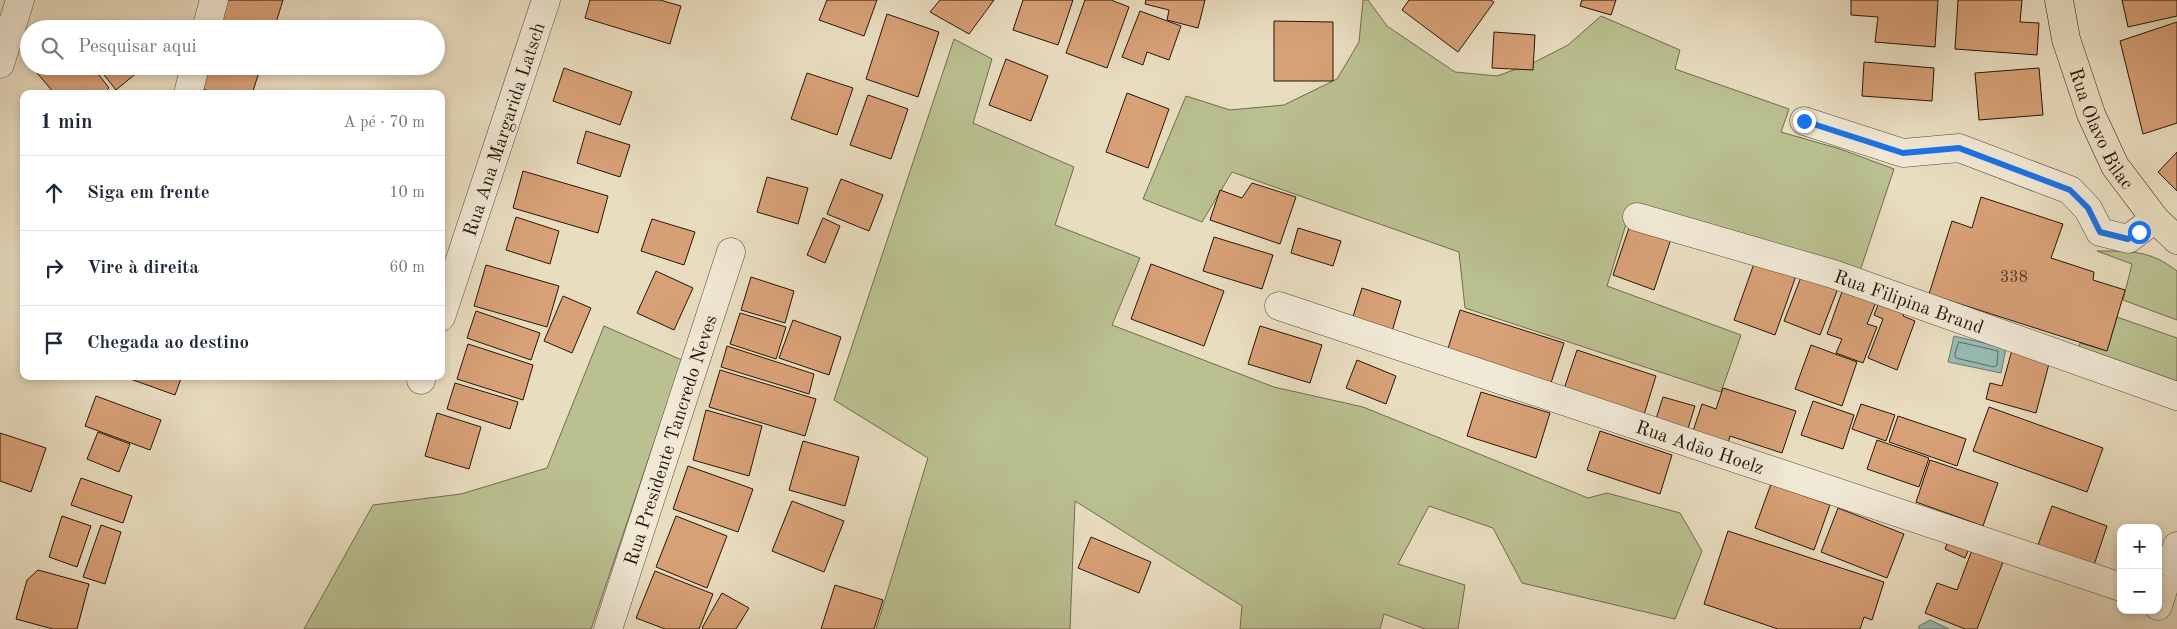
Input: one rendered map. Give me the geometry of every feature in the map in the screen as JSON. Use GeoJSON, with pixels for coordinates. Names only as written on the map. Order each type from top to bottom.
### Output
{"type":"FeatureCollection","features":[{"type":"Feature","properties":{"kind":"main road","name":"Rua Olavo Bilac"},"geometry":{"type":"LineString","coordinates":[[2059,0],[2066,39],[2091,114],[2115,166],[2155,219],[2177,240]]}},
{"type":"Feature","properties":{"kind":"street"},"geometry":{"type":"LineString","coordinates":[[0,64],[20,0]]}},
{"type":"Feature","properties":{"kind":"street"},"geometry":{"type":"LineString","coordinates":[[208,20],[214,0]]}},
{"type":"Feature","properties":{"kind":"street","name":"Rua Ana Margarida Latsch"},"geometry":{"type":"LineString","coordinates":[[445,305],[546,0]]}},
{"type":"Feature","properties":{"kind":"street"},"geometry":{"type":"LineString","coordinates":[[189,90],[193,75]]}},
{"type":"Feature","properties":{"kind":"street"},"geometry":{"type":"LineString","coordinates":[[1804,121],[1903,153],[1959,148],[2070,190],[2088,208],[2100,232],[2128,239],[2155,219]]}},
{"type":"Feature","properties":{"kind":"street","name":"Rua Filipina Brand"},"geometry":{"type":"LineString","coordinates":[[1637,217],[1833,274],[2177,396]]}},
{"type":"Feature","properties":{"kind":"street","name":"Rua Presidente Tancredo Neves"},"geometry":{"type":"LineString","coordinates":[[608,629],[731,252]]}},
{"type":"Feature","properties":{"kind":"street","name":"Rua Adão Hoelz"},"geometry":{"type":"LineString","coordinates":[[1279,306],[2117,586]]}},
{"type":"Feature","properties":{"kind":"street"},"geometry":{"type":"LineString","coordinates":[[2162,592],[2177,546]]}},
{"type":"Feature","properties":{"kind":"street"},"geometry":{"type":"LineString","coordinates":[[2151,629],[2155,614]]}},
{"type":"Feature","properties":{"kind":"green space"},"geometry":{"type":"Polygon","coordinates":[[[1363,0],[1368,0],[1387,26],[1455,72],[1497,76],[1533,63],[1568,45],[1601,16],[1680,50],[1675,69],[1789,109],[1781,132],[1840,149],[1894,169],[1859,274],[1630,211],[1607,286],[1741,335],[1721,392],[1465,308],[1459,252],[1232,172],[1202,222],[1143,199],[1186,96],[1230,110],[1284,105],[1337,79],[1359,42],[1363,0]]]}},
{"type":"Feature","properties":{"kind":"green space"},"geometry":{"type":"Polygon","coordinates":[[[954,39],[992,59],[973,123],[1074,167],[1055,225],[1140,258],[1112,325],[1274,387],[1363,407],[1588,498],[1607,493],[1680,513],[1702,551],[1675,619],[1522,583],[1493,528],[1429,506],[1398,564],[1465,585],[1458,629],[1425,629],[1384,614],[1380,629],[1240,629],[1242,606],[1075,501],[1070,629],[876,629],[928,458],[834,400],[954,39]]]}},
{"type":"Feature","properties":{"kind":"green space"},"geometry":{"type":"Polygon","coordinates":[[[2097,251],[2120,251],[2149,255],[2177,271],[2177,320],[2123,300],[2132,264],[2097,251]]]}},
{"type":"Feature","properties":{"kind":"green space"},"geometry":{"type":"Polygon","coordinates":[[[2117,317],[2177,338],[2177,392],[2076,357],[2080,343],[2107,351],[2117,317]]]}},
{"type":"Feature","properties":{"kind":"green space"},"geometry":{"type":"Polygon","coordinates":[[[604,326],[682,360],[591,629],[304,629],[373,505],[461,494],[547,468],[604,326]]]}},
{"type":"Feature","properties":{"kind":"water"},"geometry":{"type":"Polygon","coordinates":[[[1954,336],[2006,348],[2001,373],[1948,362],[1954,336]]]}},
{"type":"Feature","properties":{"kind":"water"},"geometry":{"type":"Polygon","coordinates":[[[1930,620],[1949,629],[1919,629],[1919,626],[1930,620]]]}},
{"type":"Feature","properties":{"kind":"building"},"geometry":{"type":"Polygon","coordinates":[[[226,0],[283,0],[277,20],[219,20],[226,0]]]}},
{"type":"Feature","properties":{"kind":"building"},"geometry":{"type":"Polygon","coordinates":[[[590,0],[660,0],[681,6],[670,44],[585,18],[590,0]]]}},
{"type":"Feature","properties":{"kind":"building"},"geometry":{"type":"Polygon","coordinates":[[[827,0],[877,0],[864,36],[819,20],[827,0]]]}},
{"type":"Feature","properties":{"kind":"building"},"geometry":{"type":"Polygon","coordinates":[[[940,0],[994,0],[969,34],[930,12],[940,0]]]}},
{"type":"Feature","properties":{"kind":"building"},"geometry":{"type":"Polygon","coordinates":[[[1023,0],[1073,0],[1058,45],[1013,30],[1023,0]]]}},
{"type":"Feature","properties":{"kind":"building"},"geometry":{"type":"Polygon","coordinates":[[[1085,0],[1111,0],[1129,7],[1107,68],[1066,53],[1085,0]]]}},
{"type":"Feature","properties":{"kind":"building"},"geometry":{"type":"Polygon","coordinates":[[[1146,0],[1205,0],[1198,28],[1167,20],[1169,10],[1145,4],[1146,0]]]}},
{"type":"Feature","properties":{"kind":"building"},"geometry":{"type":"Polygon","coordinates":[[[1409,0],[1491,0],[1494,2],[1458,52],[1402,10],[1409,0]]]}},
{"type":"Feature","properties":{"kind":"building"},"geometry":{"type":"Polygon","coordinates":[[[1582,0],[1616,0],[1611,15],[1580,6],[1582,0]]]}},
{"type":"Feature","properties":{"kind":"building"},"geometry":{"type":"Polygon","coordinates":[[[1851,0],[1938,0],[1935,47],[1875,42],[1878,17],[1851,15],[1851,0]]]}},
{"type":"Feature","properties":{"kind":"building"},"geometry":{"type":"Polygon","coordinates":[[[1958,0],[2022,0],[2020,22],[2039,23],[2037,55],[1955,49],[1958,0]]]}},
{"type":"Feature","properties":{"kind":"building"},"geometry":{"type":"Polygon","coordinates":[[[2122,0],[2177,0],[2177,16],[2128,27],[2122,0]]]}},
{"type":"Feature","properties":{"kind":"building"},"geometry":{"type":"Polygon","coordinates":[[[1140,11],[1181,26],[1169,60],[1147,52],[1143,65],[1122,57],[1140,11]]]}},
{"type":"Feature","properties":{"kind":"building"},"geometry":{"type":"Polygon","coordinates":[[[887,14],[939,32],[918,97],[866,79],[887,14]]]}},
{"type":"Feature","properties":{"kind":"building"},"geometry":{"type":"Polygon","coordinates":[[[1274,21],[1333,22],[1333,81],[1274,81],[1274,21]]]}},
{"type":"Feature","properties":{"kind":"building"},"geometry":{"type":"Polygon","coordinates":[[[2177,22],[2177,123],[2143,134],[2120,41],[2177,22]]]}},
{"type":"Feature","properties":{"kind":"building"},"geometry":{"type":"Polygon","coordinates":[[[1494,32],[1535,35],[1533,70],[1492,68],[1494,32]]]}},
{"type":"Feature","properties":{"kind":"building"},"geometry":{"type":"Polygon","coordinates":[[[1006,59],[1048,76],[1031,121],[989,105],[1006,59]]]}},
{"type":"Feature","properties":{"kind":"building"},"geometry":{"type":"Polygon","coordinates":[[[1864,62],[1934,68],[1932,101],[1862,96],[1864,62]]]}},
{"type":"Feature","properties":{"kind":"building"},"geometry":{"type":"Polygon","coordinates":[[[564,68],[632,92],[620,125],[553,101],[564,68]]]}},
{"type":"Feature","properties":{"kind":"building"},"geometry":{"type":"Polygon","coordinates":[[[2039,68],[2043,115],[1979,120],[1975,73],[2039,68]]]}},
{"type":"Feature","properties":{"kind":"building"},"geometry":{"type":"Polygon","coordinates":[[[807,73],[853,88],[837,135],[791,119],[807,73]]]}},
{"type":"Feature","properties":{"kind":"building"},"geometry":{"type":"Polygon","coordinates":[[[39,75],[99,75],[109,88],[107,90],[52,90],[39,75]]]}},
{"type":"Feature","properties":{"kind":"building"},"geometry":{"type":"Polygon","coordinates":[[[104,75],[134,75],[116,90],[104,75]]]}},
{"type":"Feature","properties":{"kind":"building"},"geometry":{"type":"Polygon","coordinates":[[[201,75],[258,75],[253,90],[205,90],[196,87],[201,75]]]}},
{"type":"Feature","properties":{"kind":"building"},"geometry":{"type":"Polygon","coordinates":[[[1127,93],[1169,109],[1148,168],[1106,152],[1127,93]]]}},
{"type":"Feature","properties":{"kind":"building"},"geometry":{"type":"Polygon","coordinates":[[[868,95],[908,109],[891,159],[850,145],[868,95]]]}},
{"type":"Feature","properties":{"kind":"building"},"geometry":{"type":"Polygon","coordinates":[[[586,131],[630,145],[620,177],[577,163],[586,131]]]}},
{"type":"Feature","properties":{"kind":"building"},"geometry":{"type":"Polygon","coordinates":[[[2177,152],[2177,191],[2158,172],[2177,152]]]}},
{"type":"Feature","properties":{"kind":"building"},"geometry":{"type":"Polygon","coordinates":[[[523,171],[608,196],[598,233],[513,208],[523,171]]]}},
{"type":"Feature","properties":{"kind":"building"},"geometry":{"type":"Polygon","coordinates":[[[767,177],[808,188],[798,224],[757,212],[767,177]]]}},
{"type":"Feature","properties":{"kind":"building"},"geometry":{"type":"Polygon","coordinates":[[[841,179],[883,195],[869,231],[827,214],[841,179]]]}},
{"type":"Feature","properties":{"kind":"building"},"geometry":{"type":"Polygon","coordinates":[[[1252,183],[1296,197],[1280,244],[1210,220],[1220,190],[1242,198],[1252,183]]]}},
{"type":"Feature","properties":{"kind":"building"},"geometry":{"type":"Polygon","coordinates":[[[1981,197],[2063,224],[2051,258],[2094,272],[2093,280],[2125,290],[2107,351],[1929,294],[1952,221],[1972,228],[1981,197]]]}},
{"type":"Feature","properties":{"kind":"building"},"geometry":{"type":"Polygon","coordinates":[[[516,217],[559,231],[550,264],[506,250],[516,217]]]}},
{"type":"Feature","properties":{"kind":"building"},"geometry":{"type":"Polygon","coordinates":[[[823,218],[840,226],[825,263],[807,255],[823,218]]]}},
{"type":"Feature","properties":{"kind":"building"},"geometry":{"type":"Polygon","coordinates":[[[652,219],[695,232],[684,265],[641,251],[652,219]]]}},
{"type":"Feature","properties":{"kind":"building"},"geometry":{"type":"Polygon","coordinates":[[[1632,219],[1673,233],[1654,290],[1613,275],[1632,219]]]}},
{"type":"Feature","properties":{"kind":"building"},"geometry":{"type":"Polygon","coordinates":[[[1298,228],[1341,241],[1333,266],[1291,253],[1298,228]]]}},
{"type":"Feature","properties":{"kind":"building"},"geometry":{"type":"Polygon","coordinates":[[[1214,237],[1273,255],[1262,289],[1203,271],[1214,237]]]}},
{"type":"Feature","properties":{"kind":"building"},"geometry":{"type":"Polygon","coordinates":[[[1756,258],[1797,273],[1775,335],[1734,320],[1756,258]]]}},
{"type":"Feature","properties":{"kind":"building"},"geometry":{"type":"Polygon","coordinates":[[[1151,264],[1224,291],[1204,346],[1131,319],[1151,264]]]}},
{"type":"Feature","properties":{"kind":"building"},"geometry":{"type":"Polygon","coordinates":[[[486,265],[559,286],[547,327],[474,306],[486,265]]]}},
{"type":"Feature","properties":{"kind":"building"},"geometry":{"type":"Polygon","coordinates":[[[656,271],[693,288],[674,330],[637,313],[656,271]]]}},
{"type":"Feature","properties":{"kind":"building"},"geometry":{"type":"Polygon","coordinates":[[[1803,272],[1839,286],[1820,335],[1784,321],[1803,272]]]}},
{"type":"Feature","properties":{"kind":"building"},"geometry":{"type":"Polygon","coordinates":[[[751,277],[794,291],[785,323],[741,310],[751,277]]]}},
{"type":"Feature","properties":{"kind":"building"},"geometry":{"type":"Polygon","coordinates":[[[1362,288],[1401,301],[1391,335],[1351,323],[1362,288]]]}},
{"type":"Feature","properties":{"kind":"building"},"geometry":{"type":"Polygon","coordinates":[[[1843,289],[1876,302],[1867,324],[1877,327],[1863,363],[1836,353],[1842,339],[1827,334],[1843,289]]]}},
{"type":"Feature","properties":{"kind":"building"},"geometry":{"type":"Polygon","coordinates":[[[563,296],[591,308],[572,353],[544,341],[563,296]]]}},
{"type":"Feature","properties":{"kind":"building"},"geometry":{"type":"Polygon","coordinates":[[[1880,300],[1905,309],[1903,316],[1915,321],[1897,370],[1868,358],[1883,319],[1874,315],[1880,300]]]}},
{"type":"Feature","properties":{"kind":"building"},"geometry":{"type":"Polygon","coordinates":[[[1460,310],[1564,343],[1549,389],[1446,355],[1460,310]]]}},
{"type":"Feature","properties":{"kind":"building"},"geometry":{"type":"Polygon","coordinates":[[[476,311],[540,333],[531,360],[467,338],[476,311]]]}},
{"type":"Feature","properties":{"kind":"building"},"geometry":{"type":"Polygon","coordinates":[[[740,313],[786,327],[776,359],[730,344],[740,313]]]}},
{"type":"Feature","properties":{"kind":"building"},"geometry":{"type":"Polygon","coordinates":[[[793,320],[841,337],[829,375],[779,358],[793,320]]]}},
{"type":"Feature","properties":{"kind":"building"},"geometry":{"type":"Polygon","coordinates":[[[1260,326],[1322,345],[1310,383],[1248,364],[1260,326]]]}},
{"type":"Feature","properties":{"kind":"building"},"geometry":{"type":"Polygon","coordinates":[[[468,344],[533,365],[523,400],[457,379],[468,344]]]}},
{"type":"Feature","properties":{"kind":"building"},"geometry":{"type":"Polygon","coordinates":[[[1811,345],[1857,362],[1842,406],[1795,389],[1811,345]]]}},
{"type":"Feature","properties":{"kind":"building"},"geometry":{"type":"Polygon","coordinates":[[[727,346],[814,374],[809,394],[721,367],[727,346]]]}},
{"type":"Feature","properties":{"kind":"building"},"geometry":{"type":"Polygon","coordinates":[[[1577,350],[1656,376],[1643,418],[1563,392],[1577,350]]]}},
{"type":"Feature","properties":{"kind":"building"},"geometry":{"type":"Polygon","coordinates":[[[2012,350],[2050,360],[2036,413],[1986,399],[1990,383],[2002,386],[2012,350]]]}},
{"type":"Feature","properties":{"kind":"building"},"geometry":{"type":"Polygon","coordinates":[[[1357,360],[1396,376],[1386,404],[1346,388],[1357,360]]]}},
{"type":"Feature","properties":{"kind":"building"},"geometry":{"type":"Polygon","coordinates":[[[720,370],[816,399],[805,436],[709,407],[720,370]]]}},
{"type":"Feature","properties":{"kind":"building"},"geometry":{"type":"Polygon","coordinates":[[[133,380],[181,380],[175,395],[133,380]]]}},
{"type":"Feature","properties":{"kind":"building"},"geometry":{"type":"Polygon","coordinates":[[[455,383],[518,402],[510,429],[447,409],[455,383]]]}},
{"type":"Feature","properties":{"kind":"building"},"geometry":{"type":"Polygon","coordinates":[[[1723,388],[1796,411],[1782,453],[1730,436],[1727,446],[1692,434],[1702,404],[1716,409],[1723,388]]]}},
{"type":"Feature","properties":{"kind":"building"},"geometry":{"type":"Polygon","coordinates":[[[1481,392],[1550,413],[1536,458],[1467,436],[1481,392]]]}},
{"type":"Feature","properties":{"kind":"building"},"geometry":{"type":"Polygon","coordinates":[[[96,396],[161,420],[150,450],[85,426],[96,396]]]}},
{"type":"Feature","properties":{"kind":"building"},"geometry":{"type":"Polygon","coordinates":[[[1663,397],[1695,406],[1686,435],[1654,425],[1663,397]]]}},
{"type":"Feature","properties":{"kind":"building"},"geometry":{"type":"Polygon","coordinates":[[[1813,401],[1854,415],[1843,449],[1801,435],[1813,401]]]}},
{"type":"Feature","properties":{"kind":"building"},"geometry":{"type":"Polygon","coordinates":[[[1861,404],[1895,415],[1886,441],[1852,429],[1861,404]]]}},
{"type":"Feature","properties":{"kind":"building"},"geometry":{"type":"Polygon","coordinates":[[[1989,407],[2103,448],[2087,492],[1973,451],[1989,407]]]}},
{"type":"Feature","properties":{"kind":"building"},"geometry":{"type":"Polygon","coordinates":[[[706,410],[762,426],[749,476],[693,460],[706,410]]]}},
{"type":"Feature","properties":{"kind":"building"},"geometry":{"type":"Polygon","coordinates":[[[437,413],[481,427],[469,469],[425,456],[437,413]]]}},
{"type":"Feature","properties":{"kind":"building"},"geometry":{"type":"Polygon","coordinates":[[[1898,416],[1966,439],[1957,466],[1889,442],[1898,416]]]}},
{"type":"Feature","properties":{"kind":"building"},"geometry":{"type":"Polygon","coordinates":[[[1600,431],[1672,455],[1660,494],[1587,470],[1600,431]]]}},
{"type":"Feature","properties":{"kind":"building"},"geometry":{"type":"Polygon","coordinates":[[[98,432],[130,444],[119,472],[87,459],[98,432]]]}},
{"type":"Feature","properties":{"kind":"building"},"geometry":{"type":"Polygon","coordinates":[[[0,433],[46,448],[31,492],[0,481],[0,433]]]}},
{"type":"Feature","properties":{"kind":"building"},"geometry":{"type":"Polygon","coordinates":[[[1877,440],[1929,458],[1919,487],[1867,469],[1877,440]]]}},
{"type":"Feature","properties":{"kind":"building"},"geometry":{"type":"Polygon","coordinates":[[[803,441],[859,457],[845,506],[789,490],[803,441]]]}},
{"type":"Feature","properties":{"kind":"building"},"geometry":{"type":"Polygon","coordinates":[[[1930,460],[1998,483],[1983,526],[1916,502],[1930,460]]]}},
{"type":"Feature","properties":{"kind":"building"},"geometry":{"type":"Polygon","coordinates":[[[688,466],[753,489],[738,532],[673,509],[688,466]]]}},
{"type":"Feature","properties":{"kind":"building"},"geometry":{"type":"Polygon","coordinates":[[[81,478],[132,496],[123,523],[71,505],[81,478]]]}},
{"type":"Feature","properties":{"kind":"building"},"geometry":{"type":"Polygon","coordinates":[[[1771,484],[1830,505],[1814,550],[1755,528],[1771,484]]]}},
{"type":"Feature","properties":{"kind":"building"},"geometry":{"type":"Polygon","coordinates":[[[792,501],[844,521],[824,572],[772,551],[792,501]]]}},
{"type":"Feature","properties":{"kind":"building"},"geometry":{"type":"Polygon","coordinates":[[[2052,506],[2107,526],[2094,565],[2038,545],[2052,506]]]}},
{"type":"Feature","properties":{"kind":"building"},"geometry":{"type":"Polygon","coordinates":[[[1838,508],[1904,534],[1887,578],[1821,552],[1838,508]]]}},
{"type":"Feature","properties":{"kind":"building"},"geometry":{"type":"Polygon","coordinates":[[[62,516],[91,526],[77,567],[49,557],[62,516]]]}},
{"type":"Feature","properties":{"kind":"building"},"geometry":{"type":"Polygon","coordinates":[[[676,516],[727,536],[707,588],[656,567],[676,516]]]}},
{"type":"Feature","properties":{"kind":"building"},"geometry":{"type":"Polygon","coordinates":[[[101,525],[121,532],[105,584],[83,577],[101,525]]]}},
{"type":"Feature","properties":{"kind":"building"},"geometry":{"type":"Polygon","coordinates":[[[1728,531],[1884,582],[1872,620],[1864,617],[1860,629],[1778,629],[1704,604],[1728,531]]]}},
{"type":"Feature","properties":{"kind":"building"},"geometry":{"type":"Polygon","coordinates":[[[1950,536],[1971,544],[1965,558],[1945,549],[1950,536]]]}},
{"type":"Feature","properties":{"kind":"building"},"geometry":{"type":"Polygon","coordinates":[[[1091,537],[1151,562],[1139,593],[1078,568],[1091,537]]]}},
{"type":"Feature","properties":{"kind":"building"},"geometry":{"type":"Polygon","coordinates":[[[1972,550],[2003,562],[1977,629],[1965,629],[1925,613],[1937,583],[1957,590],[1972,550]]]}},
{"type":"Feature","properties":{"kind":"building"},"geometry":{"type":"Polygon","coordinates":[[[38,570],[89,584],[77,629],[53,629],[16,619],[27,580],[38,570]]]}},
{"type":"Feature","properties":{"kind":"building"},"geometry":{"type":"Polygon","coordinates":[[[655,571],[713,594],[699,629],[665,629],[636,618],[655,571]]]}},
{"type":"Feature","properties":{"kind":"building"},"geometry":{"type":"Polygon","coordinates":[[[835,585],[883,600],[874,629],[821,629],[835,585]]]}},
{"type":"Feature","properties":{"kind":"building"},"geometry":{"type":"Polygon","coordinates":[[[722,593],[749,608],[736,629],[703,629],[702,628],[722,593]]]}},
{"type":"Feature","properties":{"kind":"route"},"geometry":{"type":"LineString","coordinates":[[1804,121],[1903,153],[1959,148],[2070,190],[2088,208],[2100,232],[2128,239],[2139,232]]}}]}
